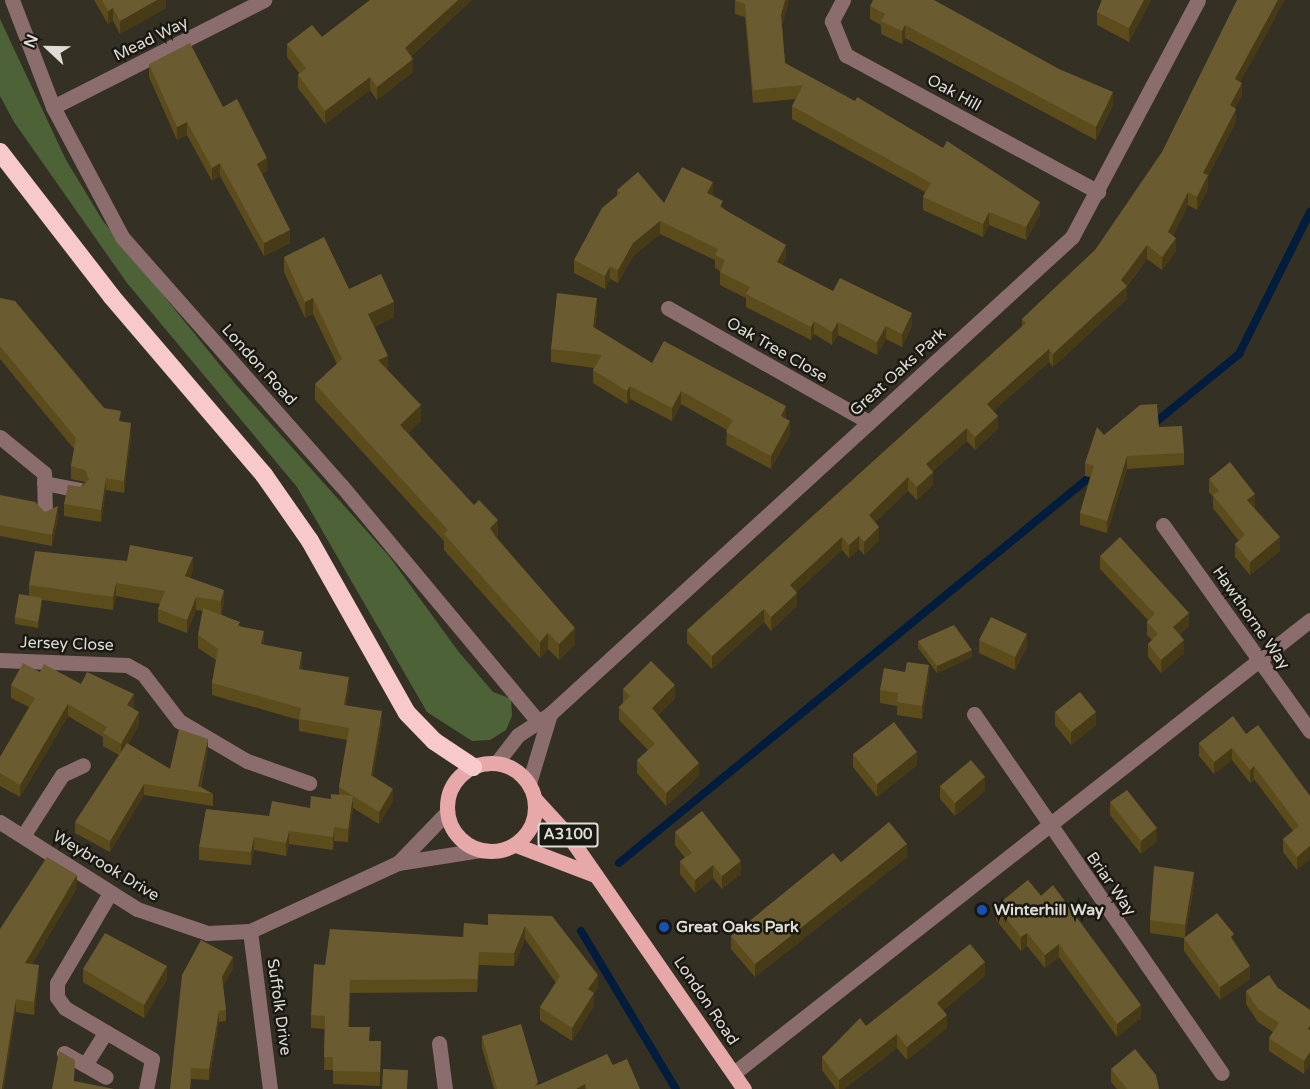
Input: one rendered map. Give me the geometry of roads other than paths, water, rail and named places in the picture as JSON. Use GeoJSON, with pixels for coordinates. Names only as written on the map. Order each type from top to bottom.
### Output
{"type":"FeatureCollection","features":[{"type":"Feature","properties":{"kind":"highway"},"geometry":{"type":"LineString","coordinates":[[0,152],[112,297],[264,475],[310,541],[407,713],[434,741],[473,767]]}},
{"type":"Feature","properties":{"kind":"main road"},"geometry":{"type":"LineString","coordinates":[[497,762],[529,783],[536,799],[535,817],[516,845],[480,850],[454,834],[447,812],[453,785],[473,767],[497,762]]}},
{"type":"Feature","properties":{"kind":"main road","name":"London Road"},"geometry":{"type":"LineString","coordinates":[[536,799],[595,875],[744,1089]]}},
{"type":"Feature","properties":{"kind":"main road","name":"A3100"},"geometry":{"type":"LineString","coordinates":[[516,845],[595,875]]}},
{"type":"Feature","properties":{"kind":"street","name":"London Road"},"geometry":{"type":"LineString","coordinates":[[12,0],[53,107],[122,237],[543,717]]}},
{"type":"Feature","properties":{"kind":"street","name":"Mead Way"},"geometry":{"type":"LineString","coordinates":[[53,107],[264,0]]}},
{"type":"Feature","properties":{"kind":"street","name":"Oak Hill"},"geometry":{"type":"LineString","coordinates":[[843,0],[832,21],[846,55],[1098,192]]}},
{"type":"Feature","properties":{"kind":"street","name":"Great Oaks Park"},"geometry":{"type":"LineString","coordinates":[[497,762],[543,717],[1072,237],[1098,192],[1198,0]]}},
{"type":"Feature","properties":{"kind":"street","name":"Oak Tree Close"},"geometry":{"type":"LineString","coordinates":[[668,308],[869,423]]}},
{"type":"Feature","properties":{"kind":"street"},"geometry":{"type":"LineString","coordinates":[[0,437],[44,473],[45,513]]}},
{"type":"Feature","properties":{"kind":"street"},"geometry":{"type":"LineString","coordinates":[[44,483],[79,490]]}},
{"type":"Feature","properties":{"kind":"street","name":"Hawthorne Way"},"geometry":{"type":"LineString","coordinates":[[1163,525],[1310,731]]}},
{"type":"Feature","properties":{"kind":"street"},"geometry":{"type":"LineString","coordinates":[[734,1073],[1310,620]]}},
{"type":"Feature","properties":{"kind":"street","name":"Jersey Close"},"geometry":{"type":"LineString","coordinates":[[0,660],[127,665],[143,674],[179,721],[247,761],[309,783]]}},
{"type":"Feature","properties":{"kind":"street","name":"Briar Way"},"geometry":{"type":"LineString","coordinates":[[974,714],[1049,826],[1222,1073]]}},
{"type":"Feature","properties":{"kind":"street"},"geometry":{"type":"LineString","coordinates":[[529,783],[543,717]]}},
{"type":"Feature","properties":{"kind":"street"},"geometry":{"type":"LineString","coordinates":[[23,836],[62,775],[83,765]]}},
{"type":"Feature","properties":{"kind":"street","name":"Weybrook Drive"},"geometry":{"type":"LineString","coordinates":[[398,863],[447,812]]}},
{"type":"Feature","properties":{"kind":"street","name":"Weybrook Drive"},"geometry":{"type":"LineString","coordinates":[[0,822],[110,893],[184,927],[207,933],[250,931],[398,863],[480,850]]}},
{"type":"Feature","properties":{"kind":"street"},"geometry":{"type":"LineString","coordinates":[[110,893],[57,982],[57,997],[65,1008],[152,1059],[146,1089]]}},
{"type":"Feature","properties":{"kind":"street","name":"Suffolk Drive"},"geometry":{"type":"LineString","coordinates":[[250,931],[270,1089]]}},
{"type":"Feature","properties":{"kind":"street"},"geometry":{"type":"LineString","coordinates":[[85,1065],[106,1032]]}},
{"type":"Feature","properties":{"kind":"street"},"geometry":{"type":"LineString","coordinates":[[439,1043],[445,1089]]}},
{"type":"Feature","properties":{"kind":"street"},"geometry":{"type":"LineString","coordinates":[[63,1053],[106,1077]]}},
{"type":"Feature","properties":{"kind":"waterway"},"geometry":{"type":"LineString","coordinates":[[1151,426],[1239,354],[1310,212]]}},
{"type":"Feature","properties":{"kind":"waterway"},"geometry":{"type":"LineString","coordinates":[[619,863],[1097,471]]}},
{"type":"Feature","properties":{"kind":"waterway"},"geometry":{"type":"LineString","coordinates":[[581,931],[676,1089]]}},
{"type":"Feature","properties":{"kind":"place","name":"Winterhill Way"},"geometry":{"type":"Point","coordinates":[982,910]}},
{"type":"Feature","properties":{"kind":"place","name":"Great Oaks Park"},"geometry":{"type":"Point","coordinates":[664,927]}}]}
